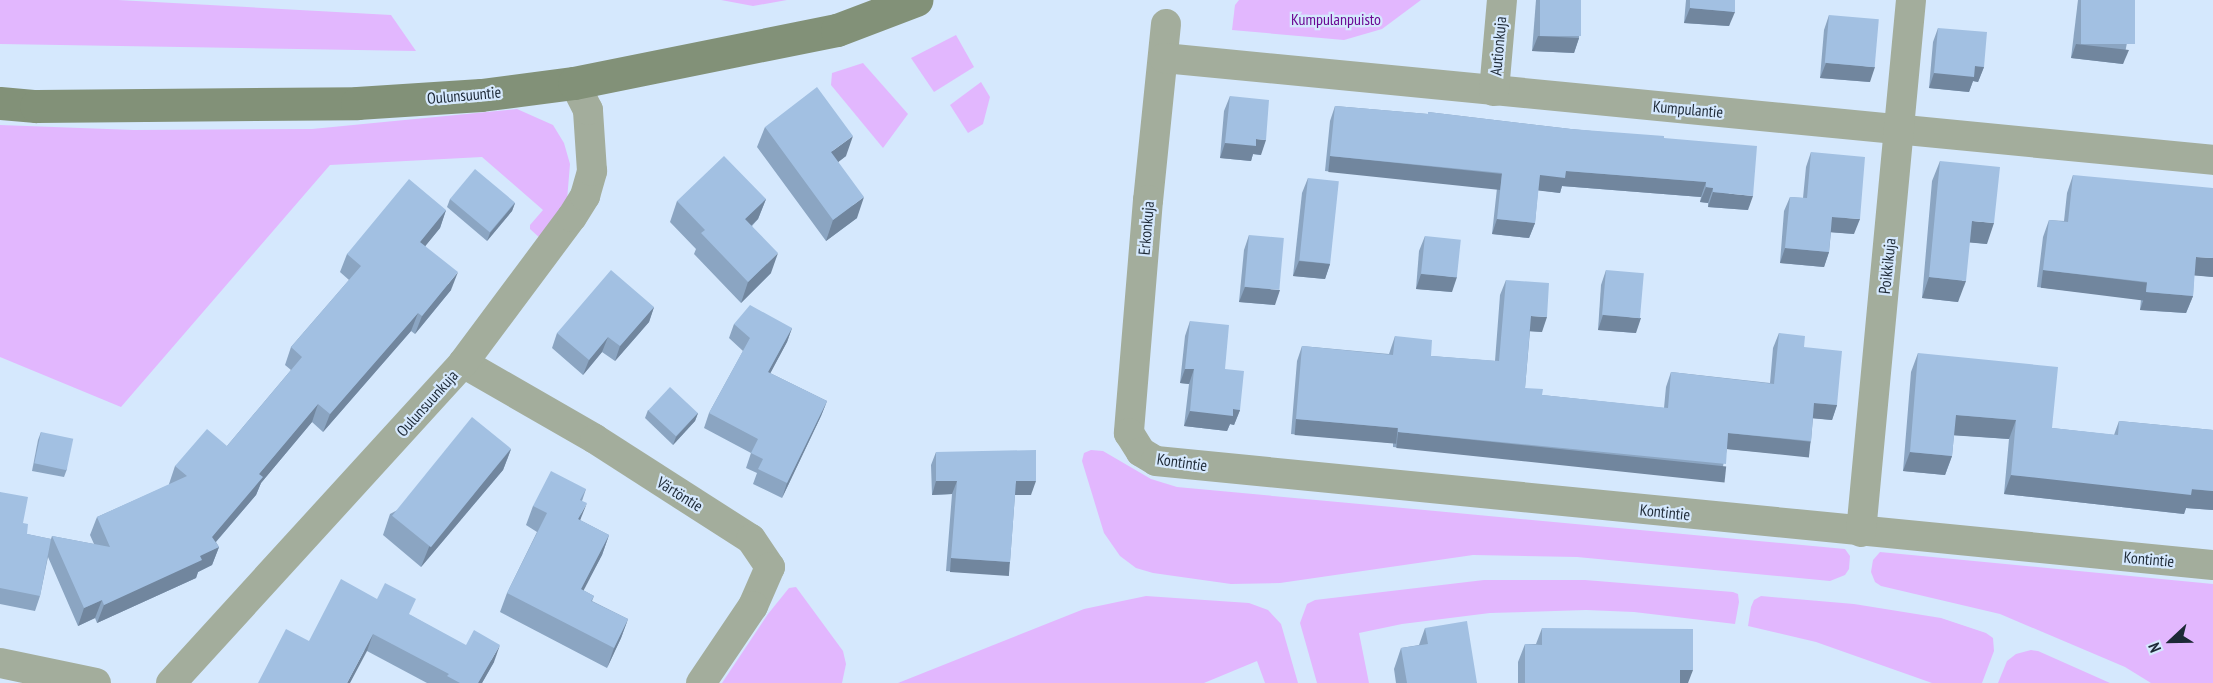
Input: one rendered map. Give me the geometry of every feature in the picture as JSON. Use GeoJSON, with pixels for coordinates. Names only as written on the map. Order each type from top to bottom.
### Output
{"type":"FeatureCollection","features":[{"type":"Feature","properties":{"kind":"main road","name":"Oulunsuuntie"},"geometry":{"type":"LineString","coordinates":[[0,103],[36,106],[357,104],[481,95],[574,83],[837,30],[916,0]]}},
{"type":"Feature","properties":{"kind":"street","name":"Autionkuja"},"geometry":{"type":"LineString","coordinates":[[1494,92],[1502,0]]}},
{"type":"Feature","properties":{"kind":"street","name":"Poikkikuja"},"geometry":{"type":"LineString","coordinates":[[1861,532],[1911,0]]}},
{"type":"Feature","properties":{"kind":"street","name":"Erkonkuja"},"geometry":{"type":"LineString","coordinates":[[1129,433],[1148,200],[1166,24]]}},
{"type":"Feature","properties":{"kind":"street","name":"Kumpulantie"},"geometry":{"type":"LineString","coordinates":[[1164,58],[1494,92],[1900,128],[2213,160]]}},
{"type":"Feature","properties":{"kind":"street","name":"Oulunsuunkuja"},"geometry":{"type":"LineString","coordinates":[[171,683],[464,363],[572,217],[585,196],[592,171],[588,110],[574,83]]}},
{"type":"Feature","properties":{"kind":"street","name":"Värtöntie"},"geometry":{"type":"LineString","coordinates":[[464,363],[595,440],[751,539],[770,567],[753,606],[701,683]]}},
{"type":"Feature","properties":{"kind":"street","name":"Kontintie"},"geometry":{"type":"LineString","coordinates":[[1129,433],[1142,452],[1155,461],[2213,565]]}},
{"type":"Feature","properties":{"kind":"street"},"geometry":{"type":"LineString","coordinates":[[0,663],[96,683]]}},
{"type":"Feature","properties":{"kind":"green space"},"geometry":{"type":"Polygon","coordinates":[[[0,0],[118,0],[391,15],[416,51],[0,44],[0,0]]]}},
{"type":"Feature","properties":{"kind":"green space"},"geometry":{"type":"Polygon","coordinates":[[[721,0],[787,0],[753,6],[721,0]]]}},
{"type":"Feature","properties":{"kind":"green space","name":"Kumpulanpuisto"},"geometry":{"type":"Polygon","coordinates":[[[1239,0],[1421,0],[1382,29],[1344,40],[1232,30],[1235,5],[1239,0]]]}},
{"type":"Feature","properties":{"kind":"green space"},"geometry":{"type":"Polygon","coordinates":[[[956,35],[974,67],[934,92],[911,58],[956,35]]]}},
{"type":"Feature","properties":{"kind":"green space"},"geometry":{"type":"Polygon","coordinates":[[[863,63],[908,114],[883,148],[831,85],[832,73],[863,63]]]}},
{"type":"Feature","properties":{"kind":"green space"},"geometry":{"type":"Polygon","coordinates":[[[981,82],[990,97],[983,124],[968,133],[950,105],[981,82]]]}},
{"type":"Feature","properties":{"kind":"green space"},"geometry":{"type":"Polygon","coordinates":[[[517,109],[553,125],[564,143],[570,164],[567,200],[540,238],[530,229],[530,225],[543,210],[482,157],[330,165],[121,407],[0,357],[0,125],[134,130],[312,129],[517,109]]]}},
{"type":"Feature","properties":{"kind":"green space"},"geometry":{"type":"Polygon","coordinates":[[[1091,450],[1103,451],[1151,479],[1177,487],[1845,549],[1850,556],[1849,569],[1845,575],[1830,581],[1577,557],[1473,555],[1280,583],[1231,584],[1153,573],[1136,568],[1120,556],[1104,533],[1082,461],[1084,453],[1091,450]]]}},
{"type":"Feature","properties":{"kind":"green space"},"geometry":{"type":"Polygon","coordinates":[[[1880,552],[2213,584],[2213,683],[2151,683],[2125,667],[2000,614],[1881,586],[1875,582],[1871,572],[1873,560],[1880,552]]]}},
{"type":"Feature","properties":{"kind":"green space"},"geometry":{"type":"Polygon","coordinates":[[[1484,580],[1585,580],[1733,592],[1738,594],[1739,602],[1735,624],[1634,612],[1586,610],[1490,613],[1402,624],[1359,633],[1369,683],[1317,683],[1300,623],[1307,604],[1315,600],[1484,580]]]}},
{"type":"Feature","properties":{"kind":"green space"},"geometry":{"type":"Polygon","coordinates":[[[796,587],[843,651],[846,664],[842,683],[722,683],[768,614],[789,588],[796,587]]]}},
{"type":"Feature","properties":{"kind":"green space"},"geometry":{"type":"Polygon","coordinates":[[[1146,596],[1249,603],[1268,610],[1281,624],[1298,683],[1265,683],[1257,661],[1204,683],[898,683],[1084,609],[1146,596]]]}},
{"type":"Feature","properties":{"kind":"green space"},"geometry":{"type":"Polygon","coordinates":[[[1761,596],[1854,604],[1941,618],[1986,633],[1993,638],[1994,651],[1982,683],[1932,683],[1816,642],[1748,626],[1754,600],[1761,596]]]}},
{"type":"Feature","properties":{"kind":"green space"},"geometry":{"type":"Polygon","coordinates":[[[2031,650],[2110,683],[1998,683],[2007,661],[2016,654],[2031,650]]]}},
{"type":"Feature","properties":{"kind":"building"},"geometry":{"type":"Polygon","coordinates":[[[1540,0],[1581,0],[1581,36],[1540,36],[1540,0]]]}},
{"type":"Feature","properties":{"kind":"building"},"geometry":{"type":"Polygon","coordinates":[[[1690,0],[1735,0],[1735,12],[1690,8],[1690,0]]]}},
{"type":"Feature","properties":{"kind":"building"},"geometry":{"type":"Polygon","coordinates":[[[2081,0],[2135,0],[2135,44],[2081,44],[2081,0]]]}},
{"type":"Feature","properties":{"kind":"building"},"geometry":{"type":"Polygon","coordinates":[[[1829,15],[1879,19],[1875,67],[1825,63],[1829,15]]]}},
{"type":"Feature","properties":{"kind":"building"},"geometry":{"type":"Polygon","coordinates":[[[1938,28],[1987,32],[1984,67],[1975,66],[1974,77],[1934,73],[1938,28]]]}},
{"type":"Feature","properties":{"kind":"building"},"geometry":{"type":"Polygon","coordinates":[[[817,87],[853,136],[831,152],[864,197],[833,220],[765,127],[817,87]]]}},
{"type":"Feature","properties":{"kind":"building"},"geometry":{"type":"Polygon","coordinates":[[[1230,96],[1269,100],[1266,140],[1256,139],[1256,146],[1225,143],[1230,96]]]}},
{"type":"Feature","properties":{"kind":"building"},"geometry":{"type":"Polygon","coordinates":[[[1335,106],[1428,114],[1428,112],[1571,129],[1757,146],[1753,196],[1713,192],[1713,188],[1706,187],[1706,182],[1566,171],[1565,178],[1540,175],[1535,223],[1497,219],[1502,173],[1330,156],[1335,106]]]}},
{"type":"Feature","properties":{"kind":"building"},"geometry":{"type":"Polygon","coordinates":[[[1811,152],[1865,157],[1860,219],[1832,217],[1829,252],[1785,248],[1790,197],[1807,198],[1811,152]]]}},
{"type":"Feature","properties":{"kind":"building"},"geometry":{"type":"Polygon","coordinates":[[[724,156],[766,199],[745,219],[778,253],[748,282],[701,233],[705,230],[677,201],[724,156]]]}},
{"type":"Feature","properties":{"kind":"building"},"geometry":{"type":"Polygon","coordinates":[[[1940,161],[2000,167],[1994,223],[1972,221],[1966,281],[1929,277],[1940,161]]]}},
{"type":"Feature","properties":{"kind":"building"},"geometry":{"type":"Polygon","coordinates":[[[475,169],[515,202],[490,232],[450,199],[475,169]]]}},
{"type":"Feature","properties":{"kind":"building"},"geometry":{"type":"Polygon","coordinates":[[[2073,175],[2213,188],[2213,258],[2196,257],[2193,296],[2146,292],[2147,282],[2043,270],[2049,220],[2068,222],[2073,175]]]}},
{"type":"Feature","properties":{"kind":"building"},"geometry":{"type":"Polygon","coordinates":[[[1308,178],[1339,181],[1330,264],[1299,261],[1308,178]]]}},
{"type":"Feature","properties":{"kind":"building"},"geometry":{"type":"Polygon","coordinates":[[[409,179],[446,210],[420,242],[458,272],[422,316],[418,313],[330,414],[318,404],[259,474],[263,477],[212,537],[219,547],[200,556],[202,560],[104,605],[102,600],[84,608],[52,536],[110,547],[97,517],[187,476],[175,466],[207,429],[227,446],[302,357],[291,347],[361,266],[347,254],[409,179]]]}},
{"type":"Feature","properties":{"kind":"building"},"geometry":{"type":"Polygon","coordinates":[[[1249,235],[1284,238],[1279,290],[1244,287],[1249,235]]]}},
{"type":"Feature","properties":{"kind":"building"},"geometry":{"type":"Polygon","coordinates":[[[1425,236],[1461,240],[1457,278],[1421,274],[1425,236]]]}},
{"type":"Feature","properties":{"kind":"building"},"geometry":{"type":"Polygon","coordinates":[[[611,270],[654,307],[620,346],[608,337],[589,360],[557,333],[611,270]]]}},
{"type":"Feature","properties":{"kind":"building"},"geometry":{"type":"Polygon","coordinates":[[[1606,270],[1644,273],[1640,318],[1602,315],[1606,270]]]}},
{"type":"Feature","properties":{"kind":"building"},"geometry":{"type":"Polygon","coordinates":[[[1506,280],[1549,283],[1547,317],[1531,316],[1525,388],[1543,389],[1542,395],[1668,408],[1671,372],[1774,384],[1779,333],[1805,336],[1804,347],[1842,351],[1837,405],[1814,403],[1811,441],[1728,433],[1726,464],[1398,432],[1398,428],[1296,419],[1302,346],[1393,355],[1395,336],[1432,340],[1431,356],[1499,361],[1506,280]]]}},
{"type":"Feature","properties":{"kind":"building"},"geometry":{"type":"Polygon","coordinates":[[[750,305],[792,328],[768,372],[827,401],[787,483],[758,469],[763,459],[751,453],[758,439],[709,413],[750,338],[734,324],[750,305]]]}},
{"type":"Feature","properties":{"kind":"building"},"geometry":{"type":"Polygon","coordinates":[[[1190,321],[1229,325],[1225,369],[1244,371],[1240,410],[1233,409],[1233,416],[1190,411],[1194,369],[1185,369],[1190,321]]]}},
{"type":"Feature","properties":{"kind":"building"},"geometry":{"type":"Polygon","coordinates":[[[1918,353],[2058,367],[2052,428],[2118,435],[2119,421],[2213,430],[2213,491],[2192,489],[2191,495],[2011,475],[2016,420],[1956,415],[1952,456],[1910,452],[1918,353]]]}},
{"type":"Feature","properties":{"kind":"building"},"geometry":{"type":"Polygon","coordinates":[[[670,387],[698,413],[676,436],[648,410],[670,387]]]}},
{"type":"Feature","properties":{"kind":"building"},"geometry":{"type":"Polygon","coordinates":[[[472,417],[511,448],[431,547],[392,516],[472,417]]]}},
{"type":"Feature","properties":{"kind":"building"},"geometry":{"type":"Polygon","coordinates":[[[41,432],[73,439],[67,470],[34,463],[41,432]]]}},
{"type":"Feature","properties":{"kind":"building"},"geometry":{"type":"Polygon","coordinates":[[[1036,450],[1036,481],[1016,481],[1010,562],[951,558],[957,481],[936,481],[936,452],[1036,450]]]}},
{"type":"Feature","properties":{"kind":"building"},"geometry":{"type":"Polygon","coordinates":[[[551,471],[586,489],[580,500],[587,503],[578,519],[609,535],[581,589],[594,596],[591,601],[628,619],[614,648],[507,593],[547,513],[533,506],[551,471]]]}},
{"type":"Feature","properties":{"kind":"building"},"geometry":{"type":"Polygon","coordinates":[[[0,492],[28,497],[23,523],[28,524],[27,534],[51,539],[40,596],[0,588],[0,492]]]}},
{"type":"Feature","properties":{"kind":"building"},"geometry":{"type":"Polygon","coordinates":[[[341,579],[377,599],[385,583],[416,599],[409,614],[466,645],[474,630],[500,645],[478,683],[460,683],[447,676],[449,674],[373,634],[347,683],[258,683],[286,629],[309,641],[341,579]]]}},
{"type":"Feature","properties":{"kind":"building"},"geometry":{"type":"Polygon","coordinates":[[[1467,621],[1477,683],[1407,683],[1401,648],[1428,644],[1425,628],[1467,621]]]}},
{"type":"Feature","properties":{"kind":"building"},"geometry":{"type":"Polygon","coordinates":[[[1542,628],[1693,629],[1693,670],[1680,670],[1680,683],[1525,683],[1525,644],[1542,645],[1542,628]]]}}]}
